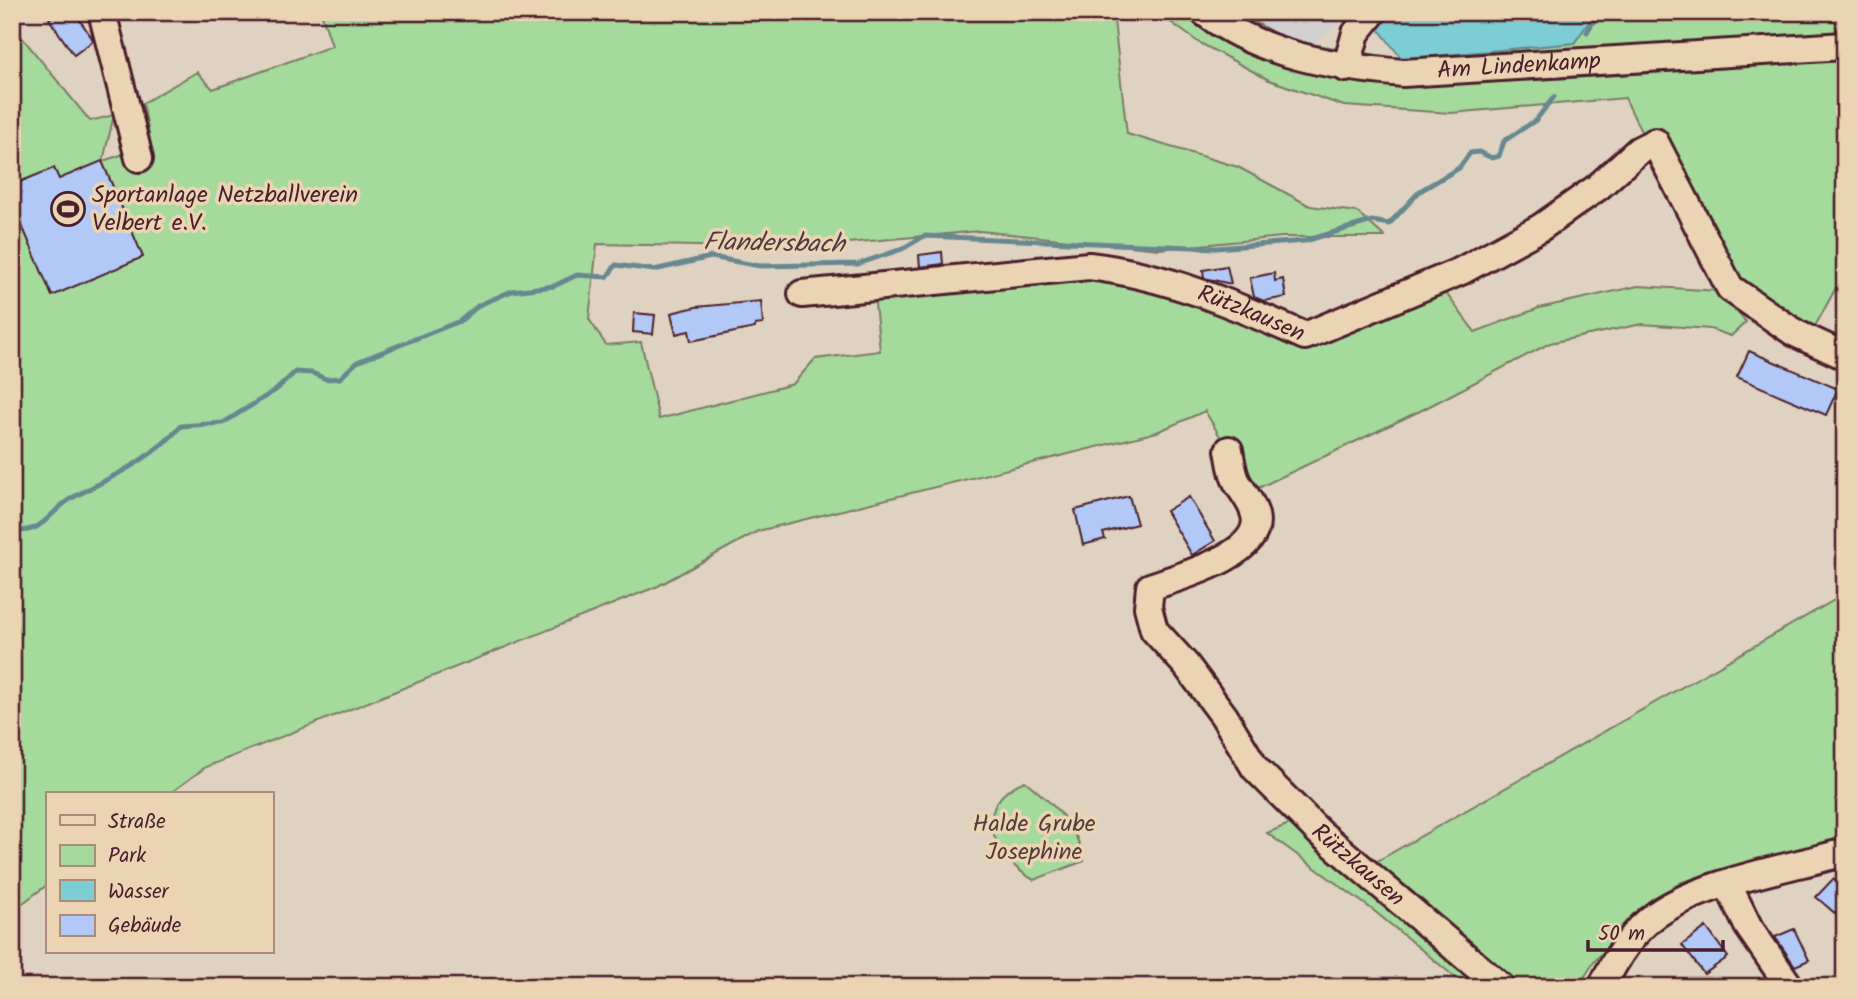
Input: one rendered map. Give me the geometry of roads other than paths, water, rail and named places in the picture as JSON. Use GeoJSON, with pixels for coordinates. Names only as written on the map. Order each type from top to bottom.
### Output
{"type":"FeatureCollection","features":[{"type":"Feature","properties":{"kind":"street"},"geometry":{"type":"LineString","coordinates":[[102,12],[139,158]]}},
{"type":"Feature","properties":{"kind":"street","name":"Am Lindenkamp"},"geometry":{"type":"LineString","coordinates":[[1204,12],[1219,24],[1275,50],[1346,68],[1426,72],[1845,46]]}},
{"type":"Feature","properties":{"kind":"street"},"geometry":{"type":"LineString","coordinates":[[1346,68],[1356,33],[1373,12]]}},
{"type":"Feature","properties":{"kind":"street","name":"Rützkausen"},"geometry":{"type":"LineString","coordinates":[[802,294],[1089,266],[1132,271],[1174,283],[1233,304],[1305,336],[1461,271],[1540,228],[1598,187],[1639,150],[1655,142],[1730,288],[1795,333],[1845,356]]}},
{"type":"Feature","properties":{"kind":"street","name":"Rützkausen"},"geometry":{"type":"LineString","coordinates":[[1229,450],[1236,480],[1251,503],[1257,519],[1254,534],[1226,558],[1150,587],[1148,607],[1154,630],[1186,665],[1224,716],[1255,768],[1297,811],[1501,987]]}},
{"type":"Feature","properties":{"kind":"street"},"geometry":{"type":"LineString","coordinates":[[1602,987],[1628,944],[1656,915],[1692,895],[1845,852]]}},
{"type":"Feature","properties":{"kind":"street"},"geometry":{"type":"LineString","coordinates":[[1728,885],[1748,926],[1790,987]]}},
{"type":"Feature","properties":{"kind":"water"},"geometry":{"type":"Polygon","coordinates":[[[1389,12],[1596,12],[1574,43],[1402,59],[1374,23],[1389,12]]]}},
{"type":"Feature","properties":{"kind":"waterway","name":"Flandersbach"},"geometry":{"type":"LineString","coordinates":[[1587,32],[1599,12]]}},
{"type":"Feature","properties":{"kind":"waterway","name":"Flandersbach"},"geometry":{"type":"LineString","coordinates":[[12,530],[23,531],[39,526],[64,503],[157,449],[181,426],[223,423],[276,390],[295,372],[312,373],[326,379],[340,378],[357,362],[460,321],[479,305],[512,291],[554,286],[577,275],[607,277],[616,265],[654,270],[711,257],[760,266],[858,264],[902,249],[924,236],[1216,248],[1305,241],[1372,221],[1389,224],[1420,191],[1459,168],[1470,153],[1479,152],[1492,158],[1499,156],[1504,141],[1536,120],[1554,97]]}},
{"type":"Feature","properties":{"kind":"place","name":"Sportanlage Netzballverein Velbert e.V."},"geometry":{"type":"Point","coordinates":[68,209]}},
{"type":"Feature","properties":{"kind":"park label","name":"Halde Grube Josephine"},"geometry":{"type":"Point","coordinates":[1034,838]}}]}
